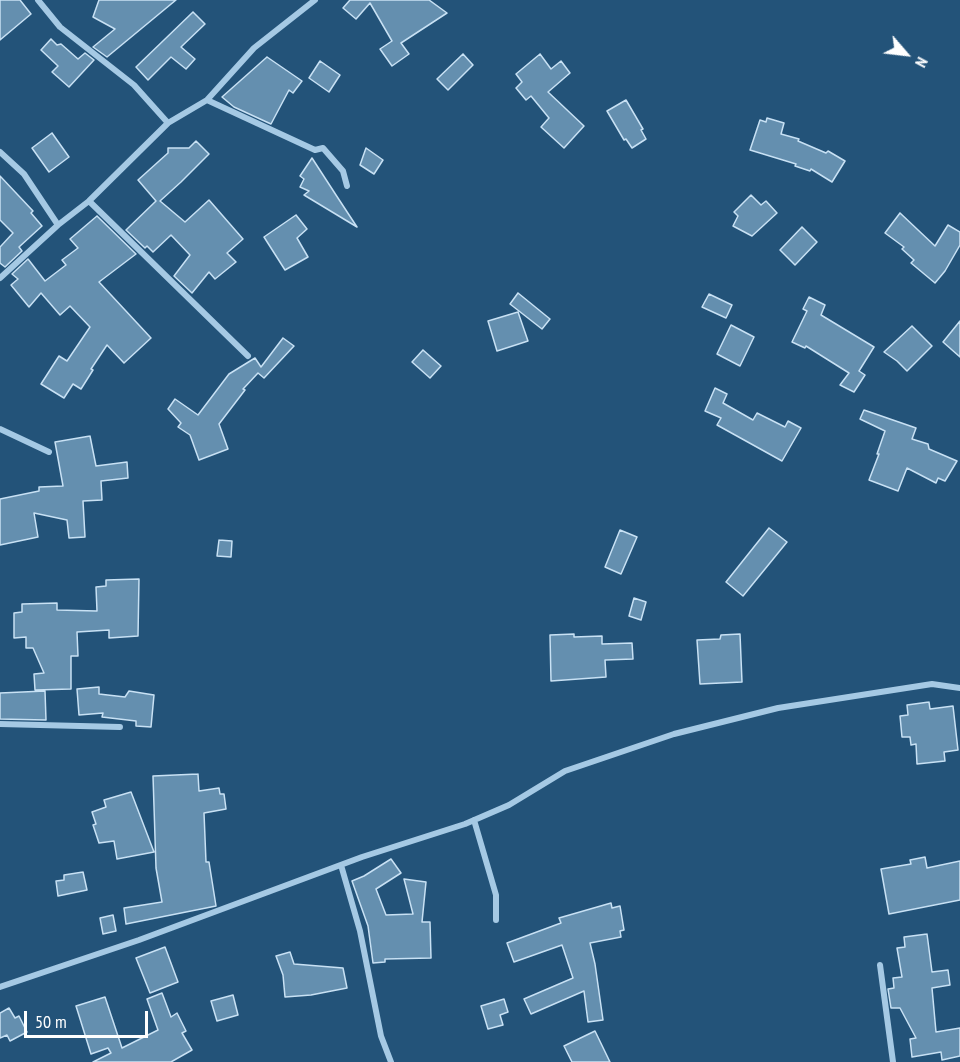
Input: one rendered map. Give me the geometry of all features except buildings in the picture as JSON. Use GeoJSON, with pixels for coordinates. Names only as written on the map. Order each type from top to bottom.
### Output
{"type":"FeatureCollection","features":[{"type":"Feature","properties":{"kind":"street"},"geometry":{"type":"LineString","coordinates":[[38,0],[60,27],[134,85],[168,123]]}},
{"type":"Feature","properties":{"kind":"street"},"geometry":{"type":"LineString","coordinates":[[0,278],[58,225],[89,201],[168,123],[207,100],[254,48],[315,0]]}},
{"type":"Feature","properties":{"kind":"street"},"geometry":{"type":"LineString","coordinates":[[207,100],[315,150],[323,148],[343,171],[347,186]]}},
{"type":"Feature","properties":{"kind":"street"},"geometry":{"type":"LineString","coordinates":[[0,152],[24,174],[58,225]]}},
{"type":"Feature","properties":{"kind":"street"},"geometry":{"type":"LineString","coordinates":[[89,201],[248,356]]}},
{"type":"Feature","properties":{"kind":"street"},"geometry":{"type":"LineString","coordinates":[[0,429],[49,452]]}},
{"type":"Feature","properties":{"kind":"street"},"geometry":{"type":"LineString","coordinates":[[0,987],[139,940],[341,865],[474,820],[509,805],[565,771],[674,734],[778,708],[932,684],[960,688]]}},
{"type":"Feature","properties":{"kind":"street"},"geometry":{"type":"LineString","coordinates":[[0,724],[120,727]]}},
{"type":"Feature","properties":{"kind":"street"},"geometry":{"type":"LineString","coordinates":[[474,820],[496,895],[495,920]]}},
{"type":"Feature","properties":{"kind":"street"},"geometry":{"type":"LineString","coordinates":[[341,865],[360,931],[381,1036],[391,1062]]}},
{"type":"Feature","properties":{"kind":"street"},"geometry":{"type":"LineString","coordinates":[[879,965],[893,1062]]}}]}
